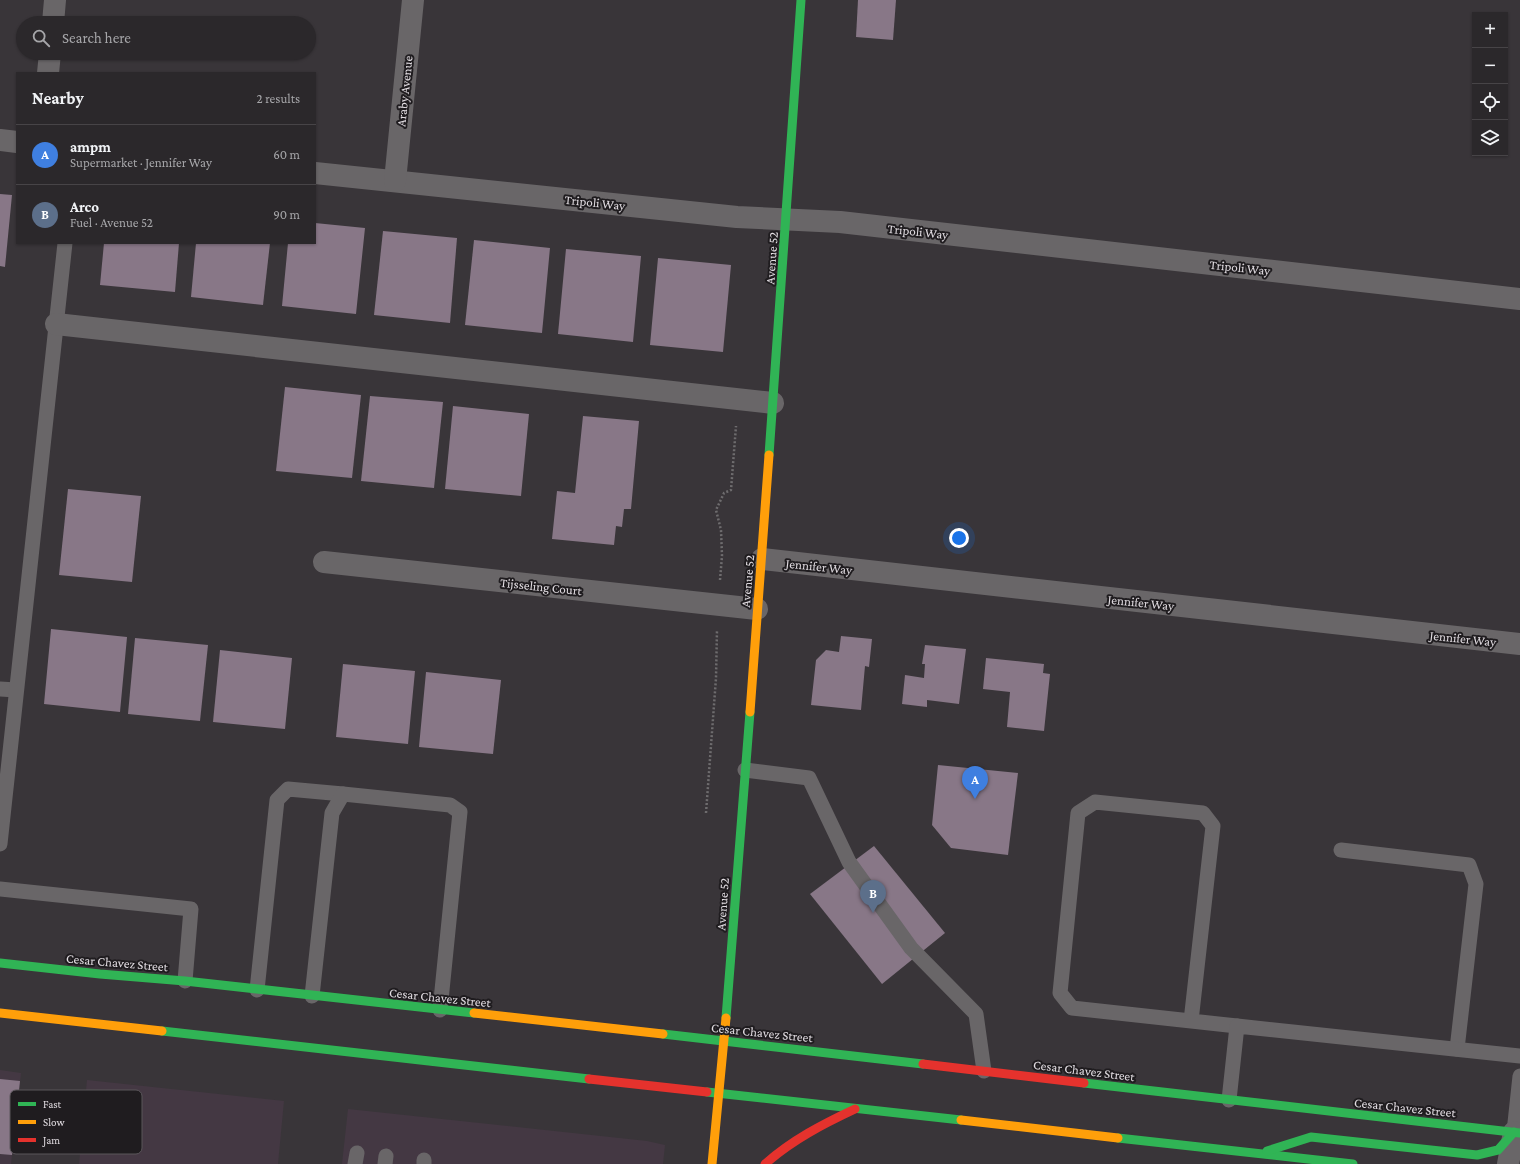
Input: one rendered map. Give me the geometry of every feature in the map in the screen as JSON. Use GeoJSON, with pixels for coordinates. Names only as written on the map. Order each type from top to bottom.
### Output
{"type":"FeatureCollection","features":[{"type":"Feature","properties":{"kind":"main road","name":"Avenue 52"},"geometry":{"type":"LineString","coordinates":[[712,1164],[724,1041],[762,559],[801,0]]}},
{"type":"Feature","properties":{"kind":"main road","name":"Cesar Chavez Street"},"geometry":{"type":"LineString","coordinates":[[0,963],[100,974],[185,981],[724,1041],[1517,1132]]}},
{"type":"Feature","properties":{"kind":"main road"},"geometry":{"type":"LineString","coordinates":[[0,1013],[1353,1164]]}},
{"type":"Feature","properties":{"kind":"main road"},"geometry":{"type":"LineString","coordinates":[[765,1164],[789,1144],[817,1126],[856,1108]]}},
{"type":"Feature","properties":{"kind":"main road"},"geometry":{"type":"LineString","coordinates":[[1258,1153],[1311,1137],[1477,1156],[1498,1150],[1517,1132]]}},
{"type":"Feature","properties":{"kind":"street"},"geometry":{"type":"LineString","coordinates":[[54,16],[55,0]]}},
{"type":"Feature","properties":{"kind":"street","name":"Araby Avenue"},"geometry":{"type":"LineString","coordinates":[[395,181],[413,0]]}},
{"type":"Feature","properties":{"kind":"street"},"geometry":{"type":"LineString","coordinates":[[48,72],[49,60]]}},
{"type":"Feature","properties":{"kind":"street"},"geometry":{"type":"LineString","coordinates":[[0,140],[16,142]]}},
{"type":"Feature","properties":{"kind":"street","name":"Tripoli Way"},"geometry":{"type":"LineString","coordinates":[[316,173],[736,217],[856,224],[1520,299]]}},
{"type":"Feature","properties":{"kind":"street"},"geometry":{"type":"LineString","coordinates":[[56,324],[773,402]]}},
{"type":"Feature","properties":{"kind":"street","name":"Jennifer Way"},"geometry":{"type":"LineString","coordinates":[[762,559],[1520,644]]}},
{"type":"Feature","properties":{"kind":"street","name":"Tijsseling Court"},"geometry":{"type":"LineString","coordinates":[[324,562],[758,609]]}},
{"type":"Feature","properties":{"kind":"street"},"geometry":{"type":"LineString","coordinates":[[1508,1164],[1517,1132]]}},
{"type":"Feature","properties":{"kind":"lane"},"geometry":{"type":"LineString","coordinates":[[0,844],[65,244]]}},
{"type":"Feature","properties":{"kind":"lane"},"geometry":{"type":"LineString","coordinates":[[0,689],[16,690]]}},
{"type":"Feature","properties":{"kind":"lane"},"geometry":{"type":"LineString","coordinates":[[745,770],[809,778],[849,862],[911,948],[976,1014],[984,1071]]}},
{"type":"Feature","properties":{"kind":"lane"},"geometry":{"type":"LineString","coordinates":[[257,990],[277,800],[288,789],[450,805],[460,812],[440,1010]]}},
{"type":"Feature","properties":{"kind":"lane"},"geometry":{"type":"LineString","coordinates":[[312,996],[332,812],[343,794]]}},
{"type":"Feature","properties":{"kind":"lane"},"geometry":{"type":"LineString","coordinates":[[1191,1021],[1213,826],[1203,813],[1094,802],[1078,813],[1060,993],[1072,1008],[1191,1021],[1237,1026],[1520,1056]]}},
{"type":"Feature","properties":{"kind":"lane"},"geometry":{"type":"LineString","coordinates":[[1341,850],[1469,865],[1476,884],[1457,1049]]}},
{"type":"Feature","properties":{"kind":"lane"},"geometry":{"type":"LineString","coordinates":[[0,888],[191,909],[185,981]]}},
{"type":"Feature","properties":{"kind":"lane"},"geometry":{"type":"LineString","coordinates":[[1229,1100],[1237,1026]]}},
{"type":"Feature","properties":{"kind":"lane"},"geometry":{"type":"LineString","coordinates":[[1517,1132],[1520,1076]]}},
{"type":"Feature","properties":{"kind":"shaded area"},"geometry":{"type":"Polygon","coordinates":[[[0,1070],[21,1073],[19,1090],[10,1090],[10,1154],[12,1154],[11,1164],[0,1164],[0,1070]]]}},
{"type":"Feature","properties":{"kind":"shaded area"},"geometry":{"type":"Polygon","coordinates":[[[87,1080],[284,1101],[278,1164],[79,1164],[80,1154],[142,1154],[142,1090],[86,1090],[87,1080]]]}},
{"type":"Feature","properties":{"kind":"shaded area"},"geometry":{"type":"Polygon","coordinates":[[[348,1109],[647,1141],[665,1145],[663,1164],[342,1164],[348,1109]]]}},
{"type":"Feature","properties":{"kind":"building"},"geometry":{"type":"Polygon","coordinates":[[[858,0],[896,0],[893,40],[856,37],[858,0]]]}},
{"type":"Feature","properties":{"kind":"building"},"geometry":{"type":"Polygon","coordinates":[[[0,194],[12,195],[5,267],[0,266],[0,194]]]}},
{"type":"Feature","properties":{"kind":"building"},"geometry":{"type":"Polygon","coordinates":[[[316,223],[365,228],[356,314],[282,306],[288,244],[316,244],[316,223]]]}},
{"type":"Feature","properties":{"kind":"building"},"geometry":{"type":"Polygon","coordinates":[[[383,231],[457,238],[450,323],[374,315],[383,231]]]}},
{"type":"Feature","properties":{"kind":"building"},"geometry":{"type":"Polygon","coordinates":[[[474,240],[550,248],[542,333],[465,325],[474,240]]]}},
{"type":"Feature","properties":{"kind":"building"},"geometry":{"type":"Polygon","coordinates":[[[104,244],[179,244],[175,292],[100,285],[104,244]]]}},
{"type":"Feature","properties":{"kind":"building"},"geometry":{"type":"Polygon","coordinates":[[[196,244],[270,244],[263,305],[191,297],[196,244]]]}},
{"type":"Feature","properties":{"kind":"building"},"geometry":{"type":"Polygon","coordinates":[[[566,249],[641,256],[633,342],[558,334],[566,249]]]}},
{"type":"Feature","properties":{"kind":"building"},"geometry":{"type":"Polygon","coordinates":[[[658,258],[731,265],[723,352],[650,345],[658,258]]]}},
{"type":"Feature","properties":{"kind":"building"},"geometry":{"type":"Polygon","coordinates":[[[285,387],[361,395],[352,478],[276,471],[285,387]]]}},
{"type":"Feature","properties":{"kind":"building"},"geometry":{"type":"Polygon","coordinates":[[[370,396],[443,402],[434,488],[361,481],[370,396]]]}},
{"type":"Feature","properties":{"kind":"building"},"geometry":{"type":"Polygon","coordinates":[[[453,406],[529,414],[521,496],[445,489],[453,406]]]}},
{"type":"Feature","properties":{"kind":"building"},"geometry":{"type":"Polygon","coordinates":[[[583,416],[639,421],[631,509],[624,509],[622,527],[616,526],[614,545],[552,539],[557,491],[575,493],[583,416]]]}},
{"type":"Feature","properties":{"kind":"building"},"geometry":{"type":"Polygon","coordinates":[[[68,489],[141,496],[132,582],[59,575],[68,489]]]}},
{"type":"Feature","properties":{"kind":"building"},"geometry":{"type":"Polygon","coordinates":[[[51,629],[127,637],[120,712],[44,704],[51,629]]]}},
{"type":"Feature","properties":{"kind":"building"},"geometry":{"type":"Polygon","coordinates":[[[841,636],[872,639],[869,667],[865,666],[861,710],[811,705],[816,660],[826,650],[839,652],[841,636]]]}},
{"type":"Feature","properties":{"kind":"building"},"geometry":{"type":"Polygon","coordinates":[[[135,638],[208,645],[200,721],[128,714],[135,638]]]}},
{"type":"Feature","properties":{"kind":"building"},"geometry":{"type":"Polygon","coordinates":[[[925,645],[966,649],[959,704],[927,700],[927,707],[902,704],[905,675],[924,678],[925,664],[922,664],[925,645]]]}},
{"type":"Feature","properties":{"kind":"building"},"geometry":{"type":"Polygon","coordinates":[[[220,650],[292,658],[285,729],[213,722],[220,650]]]}},
{"type":"Feature","properties":{"kind":"building"},"geometry":{"type":"Polygon","coordinates":[[[986,658],[1044,664],[1043,673],[1050,674],[1044,731],[1007,727],[1010,692],[983,689],[986,658]]]}},
{"type":"Feature","properties":{"kind":"building"},"geometry":{"type":"Polygon","coordinates":[[[343,664],[415,671],[408,744],[336,737],[343,664]]]}},
{"type":"Feature","properties":{"kind":"building"},"geometry":{"type":"Polygon","coordinates":[[[426,672],[501,680],[493,754],[419,747],[426,672]]]}},
{"type":"Feature","properties":{"kind":"building"},"geometry":{"type":"Polygon","coordinates":[[[938,765],[1018,773],[1008,855],[951,848],[932,825],[938,765]]]}},
{"type":"Feature","properties":{"kind":"building"},"geometry":{"type":"Polygon","coordinates":[[[874,846],[945,933],[882,984],[810,894],[874,846]]]}},
{"type":"Feature","properties":{"kind":"building"},"geometry":{"type":"Polygon","coordinates":[[[0,1079],[20,1081],[19,1090],[10,1090],[10,1154],[12,1155],[0,1154],[0,1079]]]}},
{"type":"Feature","properties":{"kind":"traffic: fast"},"geometry":{"type":"LineString","coordinates":[[769,455],[801,0]]}},
{"type":"Feature","properties":{"kind":"traffic: fast"},"geometry":{"type":"LineString","coordinates":[[726,1018],[750,712]]}},
{"type":"Feature","properties":{"kind":"traffic: fast"},"geometry":{"type":"LineString","coordinates":[[0,963],[100,974],[185,981],[474,1013]]}},
{"type":"Feature","properties":{"kind":"traffic: fast"},"geometry":{"type":"LineString","coordinates":[[162,1031],[589,1079]]}},
{"type":"Feature","properties":{"kind":"traffic: fast"},"geometry":{"type":"LineString","coordinates":[[663,1034],[923,1064]]}},
{"type":"Feature","properties":{"kind":"traffic: fast"},"geometry":{"type":"LineString","coordinates":[[1084,1083],[1520,1133]]}},
{"type":"Feature","properties":{"kind":"traffic: fast"},"geometry":{"type":"LineString","coordinates":[[707,1092],[961,1120]]}},
{"type":"Feature","properties":{"kind":"traffic: fast"},"geometry":{"type":"LineString","coordinates":[[1267,1151],[1311,1137],[1477,1155],[1498,1150],[1514,1132]]}},
{"type":"Feature","properties":{"kind":"traffic: fast"},"geometry":{"type":"LineString","coordinates":[[1118,1138],[1353,1164]]}},
{"type":"Feature","properties":{"kind":"traffic: slow"},"geometry":{"type":"LineString","coordinates":[[750,712],[769,455]]}},
{"type":"Feature","properties":{"kind":"traffic: slow"},"geometry":{"type":"LineString","coordinates":[[0,1013],[162,1031]]}},
{"type":"Feature","properties":{"kind":"traffic: slow"},"geometry":{"type":"LineString","coordinates":[[474,1013],[663,1034]]}},
{"type":"Feature","properties":{"kind":"traffic: slow"},"geometry":{"type":"LineString","coordinates":[[712,1164],[726,1018]]}},
{"type":"Feature","properties":{"kind":"traffic: slow"},"geometry":{"type":"LineString","coordinates":[[961,1120],[1118,1138]]}},
{"type":"Feature","properties":{"kind":"traffic: jam"},"geometry":{"type":"LineString","coordinates":[[923,1064],[1084,1083]]}},
{"type":"Feature","properties":{"kind":"traffic: jam"},"geometry":{"type":"LineString","coordinates":[[589,1079],[707,1092]]}},
{"type":"Feature","properties":{"kind":"traffic: jam"},"geometry":{"type":"LineString","coordinates":[[765,1164],[786,1147],[808,1133],[855,1109]]}},
{"type":"Feature","properties":{"kind":"place","name":"ampm"},"geometry":{"type":"Point","coordinates":[975,799]}},
{"type":"Feature","properties":{"kind":"place","name":"Arco"},"geometry":{"type":"Point","coordinates":[873,913]}}]}
